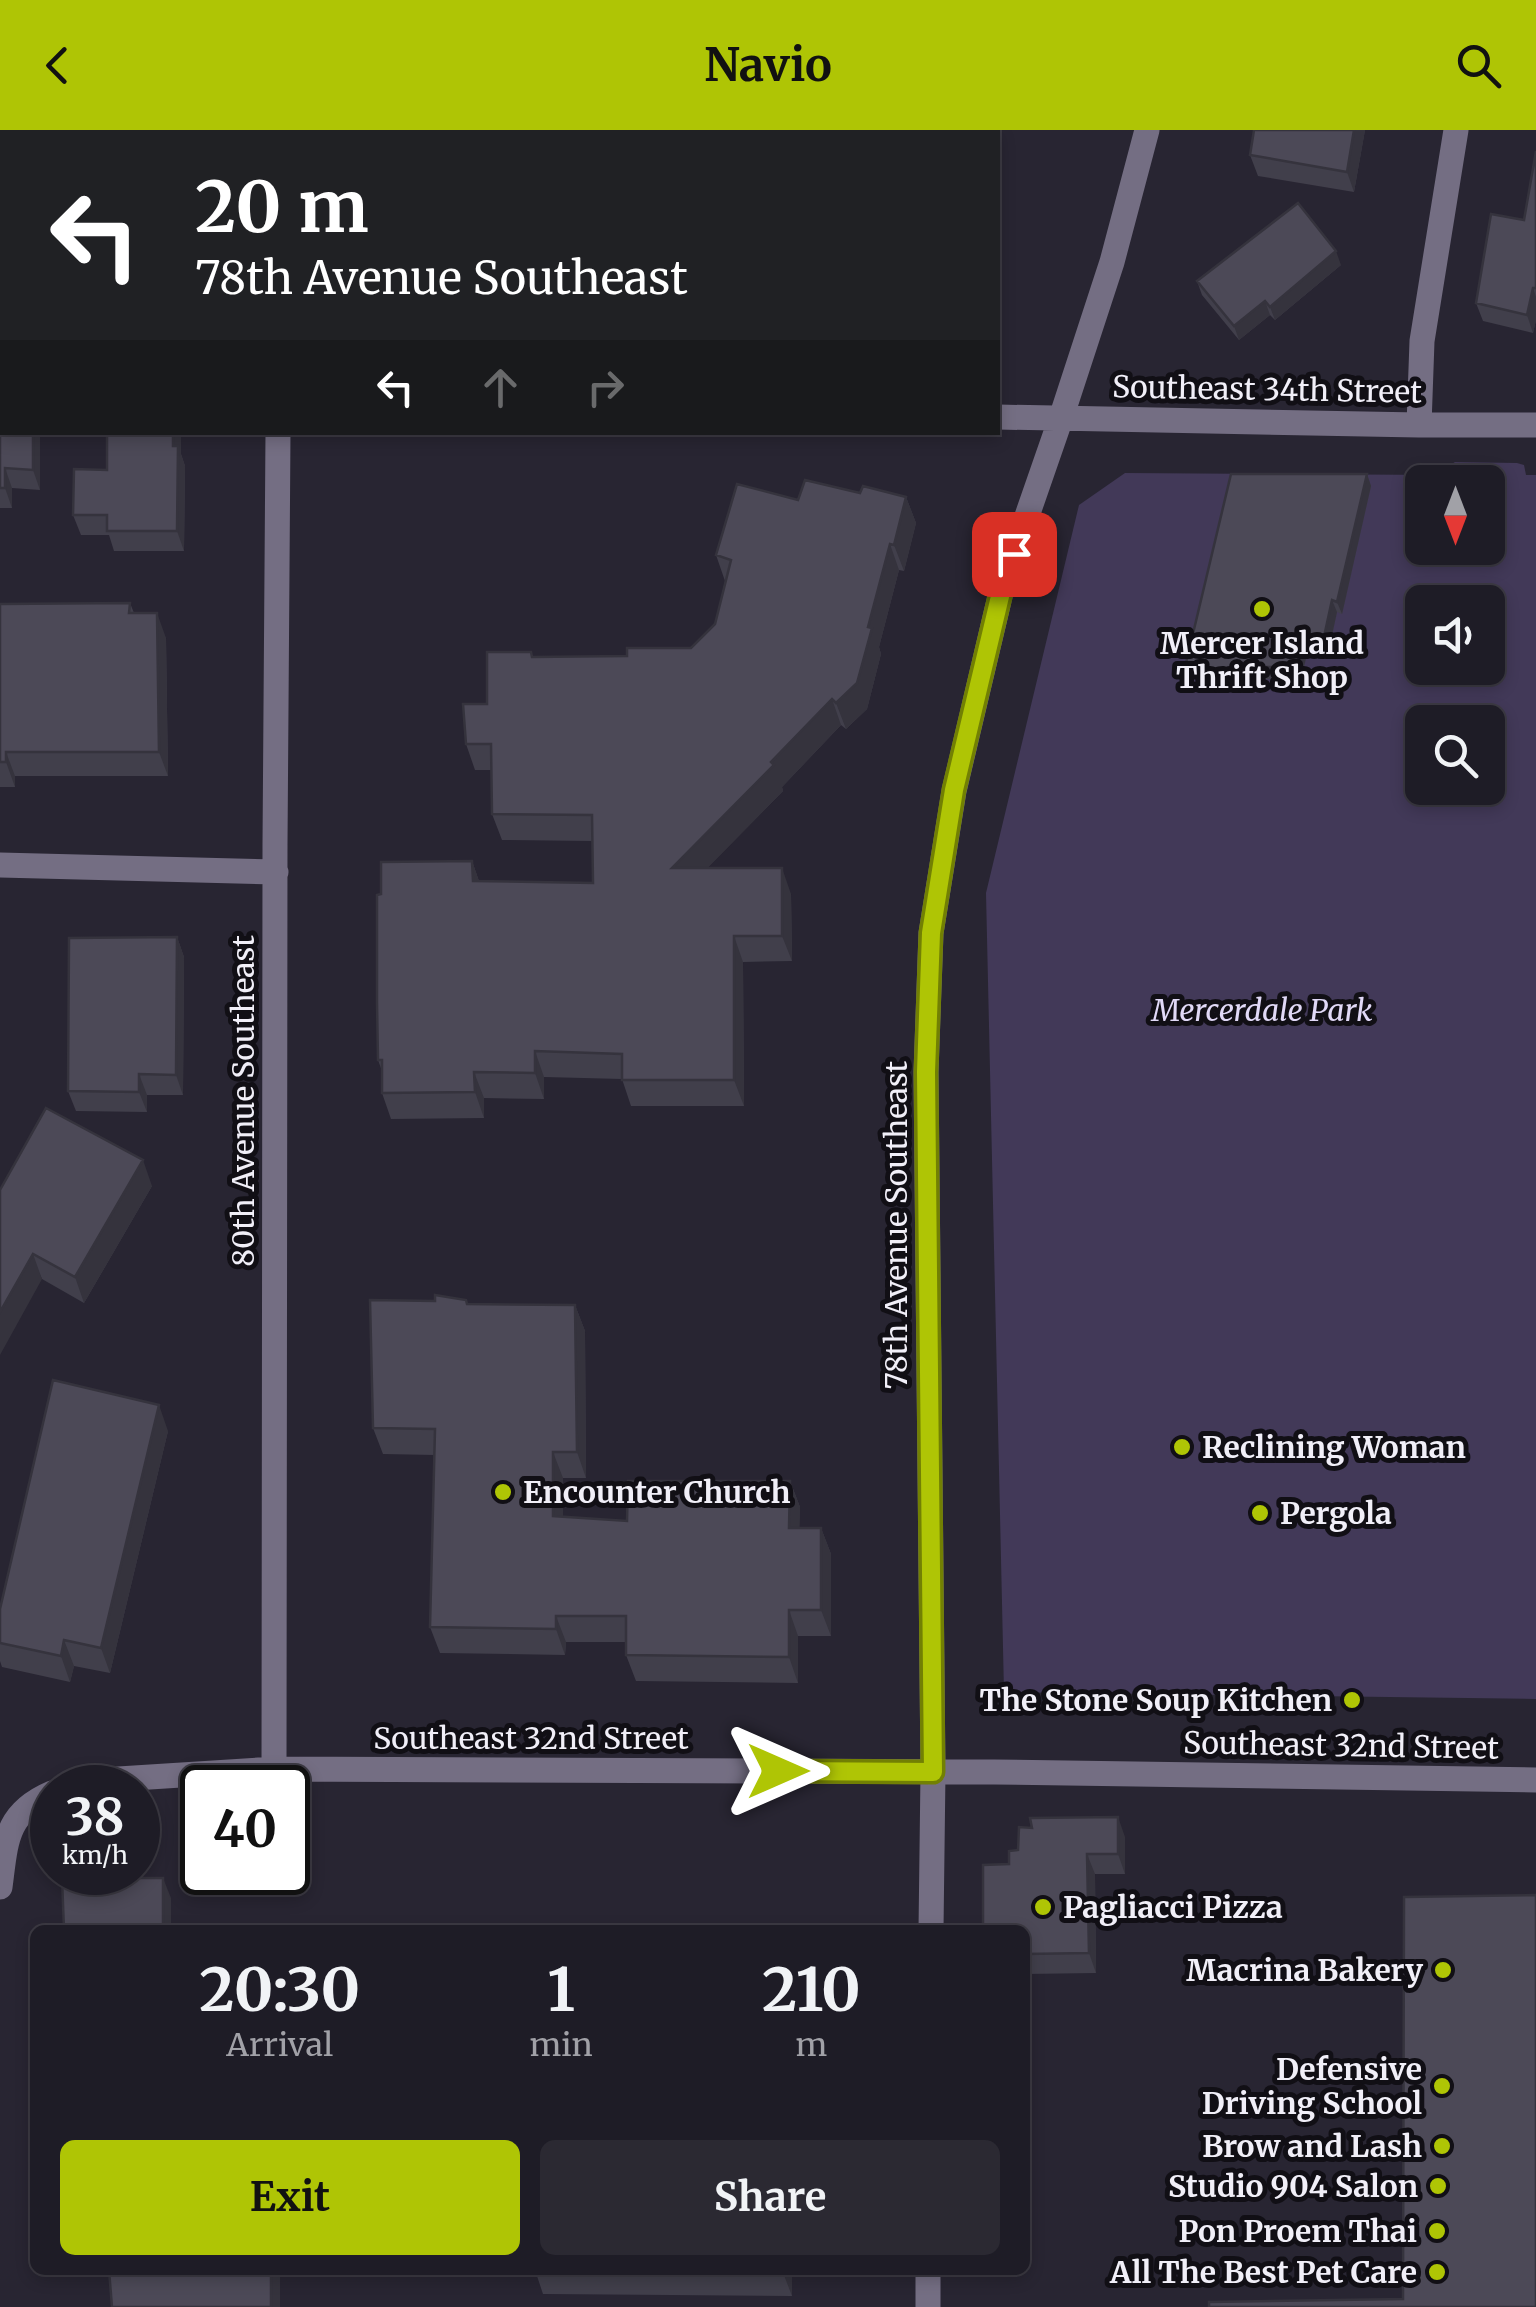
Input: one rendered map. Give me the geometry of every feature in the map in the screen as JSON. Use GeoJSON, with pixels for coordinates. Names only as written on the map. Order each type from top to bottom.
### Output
{"type":"FeatureCollection","features":[{"type":"Feature","properties":{"kind":"street","name":"78th Avenue Southeast"},"geometry":{"type":"LineString","coordinates":[[931,1925],[926,1072],[931,933],[954,790],[1002,588],[1112,262],[1147,130]]}},
{"type":"Feature","properties":{"kind":"street"},"geometry":{"type":"LineString","coordinates":[[1419,425],[1422,342],[1456,130]]}},
{"type":"Feature","properties":{"kind":"street","name":"Southeast 34th Street"},"geometry":{"type":"LineString","coordinates":[[1000,416],[1536,425]]}},
{"type":"Feature","properties":{"kind":"street","name":"80th Avenue Southeast"},"geometry":{"type":"LineString","coordinates":[[274,1765],[278,435]]}},
{"type":"Feature","properties":{"kind":"street"},"geometry":{"type":"LineString","coordinates":[[0,865],[276,872]]}},
{"type":"Feature","properties":{"kind":"street","name":"Southeast 32nd Street"},"geometry":{"type":"LineString","coordinates":[[310,1769],[1536,1780]]}},
{"type":"Feature","properties":{"kind":"street"},"geometry":{"type":"LineString","coordinates":[[0,1887],[5,1846],[14,1820],[30,1807]]}},
{"type":"Feature","properties":{"kind":"street"},"geometry":{"type":"LineString","coordinates":[[928,2275],[928,2307]]}},
{"type":"Feature","properties":{"kind":"green space","name":"Mercerdale Park"},"geometry":{"type":"Polygon","coordinates":[[[1517,463],[1524,465],[1526,475],[1536,475],[1536,1699],[1004,1692],[986,893],[1079,505],[1125,473],[1405,475],[1405,565],[1505,565],[1505,465],[1450,465],[1517,463]]]}},
{"type":"Feature","properties":{"kind":"building"},"geometry":{"type":"Polygon","coordinates":[[[1254,130],[1354,130],[1347,172],[1250,155],[1254,130]]]}},
{"type":"Feature","properties":{"kind":"building"},"geometry":{"type":"Polygon","coordinates":[[[1536,151],[1536,288],[1527,315],[1476,303],[1491,214],[1524,220],[1536,151]]]}},
{"type":"Feature","properties":{"kind":"building"},"geometry":{"type":"Polygon","coordinates":[[[1298,203],[1336,251],[1270,307],[1265,301],[1234,326],[1197,281],[1298,203]]]}},
{"type":"Feature","properties":{"kind":"building"},"geometry":{"type":"Polygon","coordinates":[[[0,435],[33,435],[33,470],[5,468],[5,488],[0,488],[0,435]]]}},
{"type":"Feature","properties":{"kind":"building"},"geometry":{"type":"Polygon","coordinates":[[[107,435],[173,435],[173,446],[178,446],[177,531],[107,531],[107,515],[73,515],[74,469],[107,470],[107,435]]]}},
{"type":"Feature","properties":{"kind":"building","name":"Mercer Island Thrift Shop"},"geometry":{"type":"Polygon","coordinates":[[[1231,474],[1367,474],[1337,602],[1332,600],[1322,646],[1302,642],[1297,667],[1260,667],[1258,675],[1242,671],[1241,676],[1186,663],[1231,474]]]}},
{"type":"Feature","properties":{"kind":"building"},"geometry":{"type":"Polygon","coordinates":[[[805,480],[860,493],[863,486],[906,497],[868,627],[872,628],[857,683],[836,703],[832,699],[771,762],[774,765],[672,868],[782,868],[782,936],[734,936],[734,1080],[622,1080],[622,1054],[535,1051],[535,1073],[474,1072],[475,1092],[382,1093],[377,1003],[377,895],[381,894],[381,862],[472,861],[473,881],[593,883],[592,815],[492,814],[491,744],[466,744],[463,704],[487,704],[487,652],[531,652],[532,657],[627,656],[627,648],[691,648],[715,624],[731,560],[716,555],[737,484],[798,500],[805,480]]]}},
{"type":"Feature","properties":{"kind":"building"},"geometry":{"type":"Polygon","coordinates":[[[130,603],[129,613],[157,613],[159,752],[6,752],[6,762],[0,762],[0,604],[130,603]]]}},
{"type":"Feature","properties":{"kind":"building"},"geometry":{"type":"Polygon","coordinates":[[[177,937],[176,1075],[139,1074],[139,1092],[68,1091],[69,938],[177,937]]]}},
{"type":"Feature","properties":{"kind":"building"},"geometry":{"type":"Polygon","coordinates":[[[46,1108],[143,1160],[75,1277],[33,1254],[0,1312],[0,1190],[46,1108]]]}},
{"type":"Feature","properties":{"kind":"building","name":"Encounter Church"},"geometry":{"type":"Polygon","coordinates":[[[435,1295],[466,1300],[467,1304],[575,1305],[577,1452],[553,1452],[553,1516],[627,1521],[628,1481],[790,1481],[789,1528],[821,1528],[821,1610],[789,1610],[789,1657],[626,1655],[626,1616],[556,1616],[556,1629],[430,1627],[435,1429],[373,1428],[370,1300],[435,1301],[435,1295]]]}},
{"type":"Feature","properties":{"kind":"building"},"geometry":{"type":"Polygon","coordinates":[[[53,1380],[159,1405],[101,1648],[64,1640],[61,1656],[0,1643],[0,1609],[53,1380]]]}},
{"type":"Feature","properties":{"kind":"building","name":"Pagliacci Pizza"},"geometry":{"type":"Polygon","coordinates":[[[1118,1817],[1118,1854],[1087,1854],[1089,1953],[1030,1954],[1030,1925],[983,1925],[983,1865],[1009,1864],[1009,1851],[1018,1850],[1019,1827],[1032,1828],[1030,1818],[1118,1817]]]}},
{"type":"Feature","properties":{"kind":"building"},"geometry":{"type":"Polygon","coordinates":[[[163,1878],[163,1925],[64,1925],[63,1895],[160,1895],[163,1878]]]}},
{"type":"Feature","properties":{"kind":"building"},"geometry":{"type":"Polygon","coordinates":[[[1536,1895],[1536,2307],[1209,2307],[1209,2302],[1403,2299],[1404,1897],[1536,1895]]]}},
{"type":"Feature","properties":{"kind":"building"},"geometry":{"type":"Polygon","coordinates":[[[109,2275],[271,2275],[271,2307],[112,2307],[109,2275]]]}},
{"type":"Feature","properties":{"kind":"place","name":"Mercer Island Thrift Shop"},"geometry":{"type":"Point","coordinates":[1262,609]}},
{"type":"Feature","properties":{"kind":"place","name":"Reclining Woman"},"geometry":{"type":"Point","coordinates":[1182,1447]}},
{"type":"Feature","properties":{"kind":"place","name":"Encounter Church"},"geometry":{"type":"Point","coordinates":[503,1492]}},
{"type":"Feature","properties":{"kind":"place","name":"Pergola"},"geometry":{"type":"Point","coordinates":[1260,1513]}},
{"type":"Feature","properties":{"kind":"place","name":"The Stone Soup Kitchen"},"geometry":{"type":"Point","coordinates":[1352,1700]}},
{"type":"Feature","properties":{"kind":"place","name":"Pagliacci Pizza"},"geometry":{"type":"Point","coordinates":[1043,1907]}},
{"type":"Feature","properties":{"kind":"place","name":"Macrina Bakery"},"geometry":{"type":"Point","coordinates":[1443,1970]}},
{"type":"Feature","properties":{"kind":"place","name":"Defensive Driving School"},"geometry":{"type":"Point","coordinates":[1442,2086]}},
{"type":"Feature","properties":{"kind":"place","name":"Brow and Lash"},"geometry":{"type":"Point","coordinates":[1442,2146]}},
{"type":"Feature","properties":{"kind":"place","name":"Studio 904 Salon"},"geometry":{"type":"Point","coordinates":[1438,2186]}},
{"type":"Feature","properties":{"kind":"place","name":"Pon Proem Thai"},"geometry":{"type":"Point","coordinates":[1437,2231]}},
{"type":"Feature","properties":{"kind":"place","name":"All The Best Pet Care"},"geometry":{"type":"Point","coordinates":[1437,2272]}},
{"type":"Feature","properties":{"kind":"route"},"geometry":{"type":"LineString","coordinates":[[778,1771],[933,1772],[926,1072],[931,933],[954,790],[1002,588],[1014,554]]}}]}
